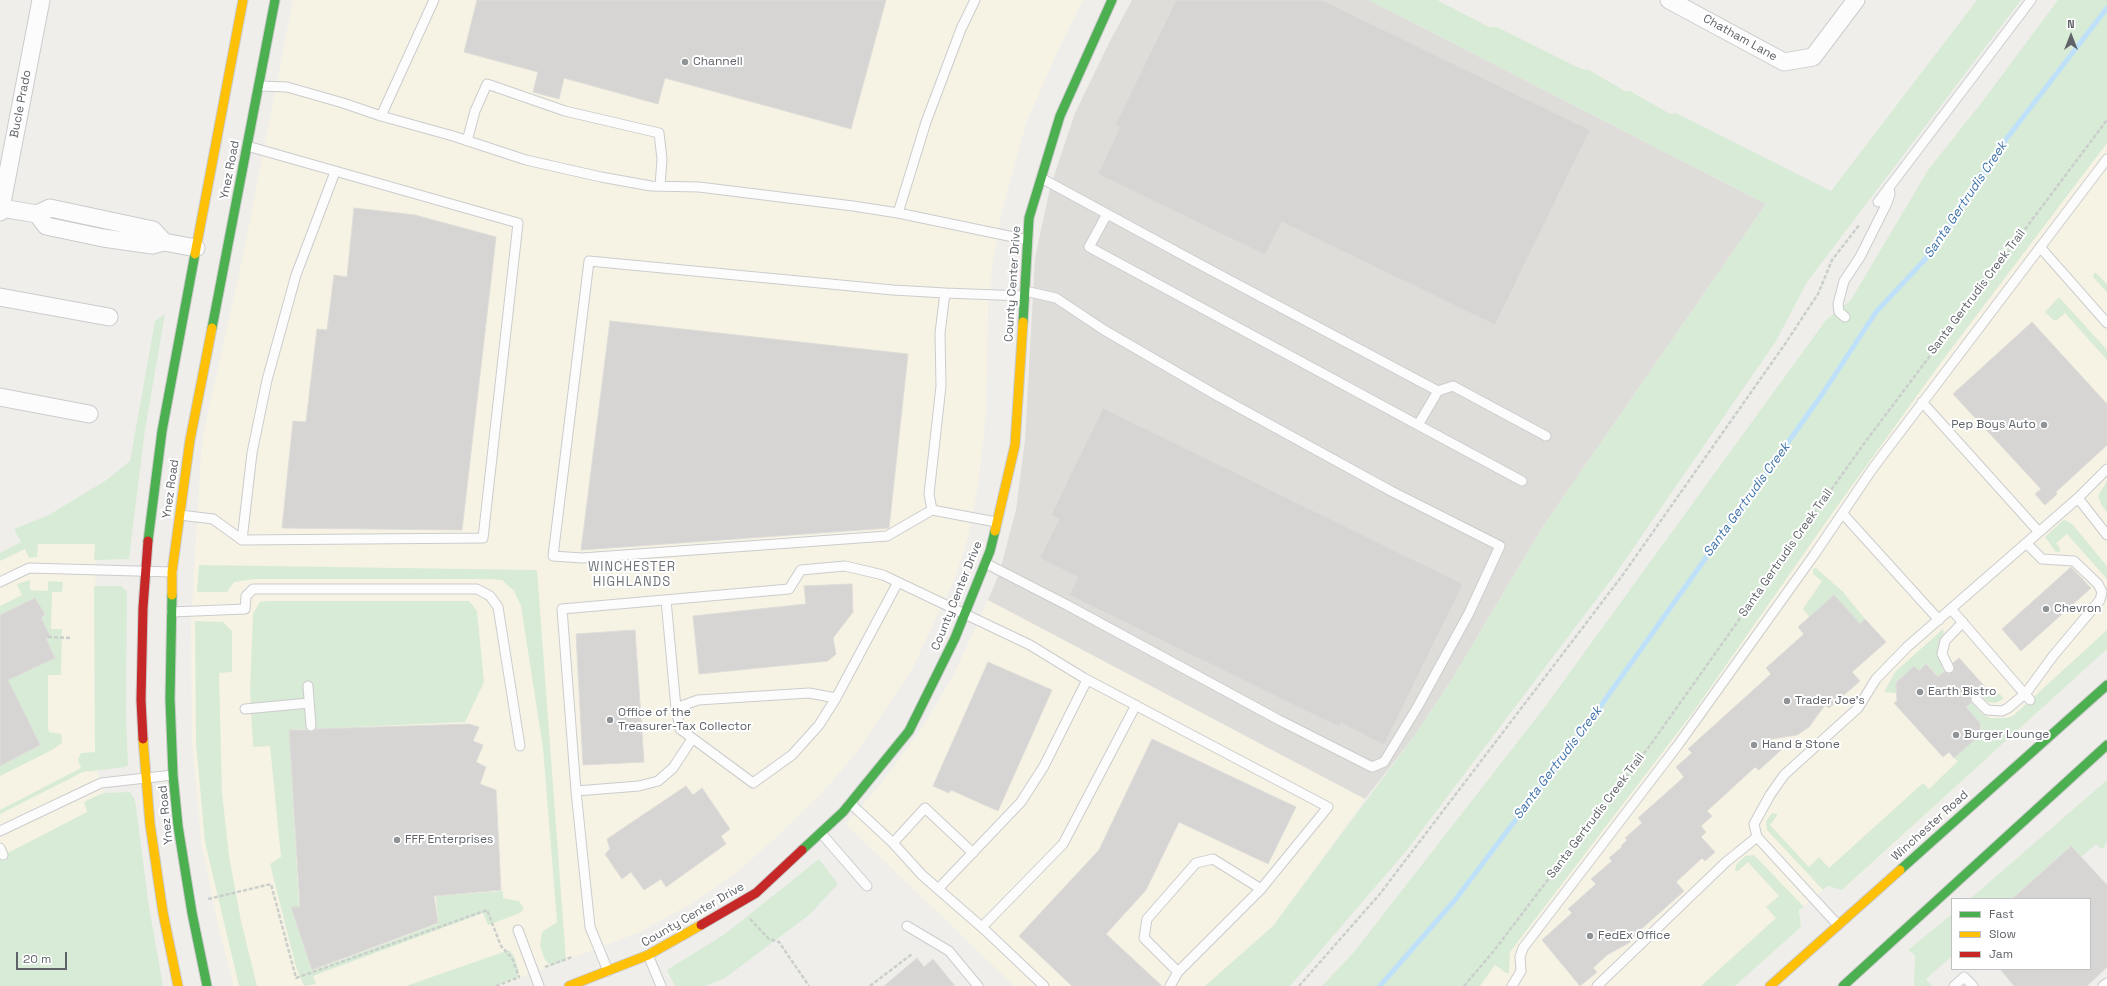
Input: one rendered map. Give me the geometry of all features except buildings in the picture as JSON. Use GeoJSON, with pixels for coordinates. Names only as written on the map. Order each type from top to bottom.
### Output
{"type":"FeatureCollection","features":[{"type":"Feature","properties":{"kind":"main road","name":"Ynez Road"},"geometry":{"type":"LineString","coordinates":[[178,986],[163,913],[144,777],[141,700],[143,608],[150,516],[162,430],[201,252],[244,0]]}},
{"type":"Feature","properties":{"kind":"main road","name":"Ynez Road"},"geometry":{"type":"LineString","coordinates":[[207,986],[178,826],[173,776],[170,699],[170,612],[172,572],[190,440],[275,0]]}},
{"type":"Feature","properties":{"kind":"main road","name":"County Center Drive"},"geometry":{"type":"LineString","coordinates":[[569,986],[586,983],[608,971],[648,956],[756,893],[850,803],[909,731],[965,615],[985,563],[1015,445],[1029,218],[1060,116],[1112,0]]}},
{"type":"Feature","properties":{"kind":"main road"},"geometry":{"type":"LineString","coordinates":[[200,332],[208,349]]}},
{"type":"Feature","properties":{"kind":"main road","name":"Winchester Road"},"geometry":{"type":"LineString","coordinates":[[1770,986],[1837,924],[2107,685]]}},
{"type":"Feature","properties":{"kind":"main road"},"geometry":{"type":"LineString","coordinates":[[1843,986],[2107,745]]}},
{"type":"Feature","properties":{"kind":"street","name":"Bucle Prado"},"geometry":{"type":"LineString","coordinates":[[41,0],[0,210],[37,214],[50,208],[107,219],[153,230],[164,242]]}},
{"type":"Feature","properties":{"kind":"street","name":"Chatham Lane"},"geometry":{"type":"LineString","coordinates":[[1669,0],[1784,62],[1813,57],[1856,0]]}},
{"type":"Feature","properties":{"kind":"street"},"geometry":{"type":"LineString","coordinates":[[65,230],[68,212]]}},
{"type":"Feature","properties":{"kind":"street"},"geometry":{"type":"LineString","coordinates":[[37,214],[46,226],[103,238],[152,245],[164,242],[201,252]]}},
{"type":"Feature","properties":{"kind":"street"},"geometry":{"type":"LineString","coordinates":[[103,238],[107,219]]}},
{"type":"Feature","properties":{"kind":"street"},"geometry":{"type":"LineString","coordinates":[[0,297],[109,317]]}},
{"type":"Feature","properties":{"kind":"street"},"geometry":{"type":"LineString","coordinates":[[0,397],[89,414]]}},
{"type":"Feature","properties":{"kind":"lane"},"geometry":{"type":"LineString","coordinates":[[381,116],[434,0]]}},
{"type":"Feature","properties":{"kind":"lane"},"geometry":{"type":"LineString","coordinates":[[898,213],[926,122],[961,29],[975,0]]}},
{"type":"Feature","properties":{"kind":"lane"},"geometry":{"type":"LineString","coordinates":[[1878,202],[2031,0]]}},
{"type":"Feature","properties":{"kind":"lane"},"geometry":{"type":"LineString","coordinates":[[467,141],[475,111],[487,84],[565,111],[659,133],[662,158],[660,186]]}},
{"type":"Feature","properties":{"kind":"lane"},"geometry":{"type":"LineString","coordinates":[[259,86],[287,87],[526,160],[601,177],[660,186],[698,187],[853,206],[898,213],[1028,240]]}},
{"type":"Feature","properties":{"kind":"lane"},"geometry":{"type":"LineString","coordinates":[[180,515],[214,519],[242,540],[483,538],[518,223],[247,146]]}},
{"type":"Feature","properties":{"kind":"lane"},"geometry":{"type":"LineString","coordinates":[[1512,986],[1521,971],[1520,957],[1523,948],[1678,744],[1843,514],[1873,468],[2107,159]]}},
{"type":"Feature","properties":{"kind":"lane"},"geometry":{"type":"LineString","coordinates":[[242,540],[252,453],[267,380],[296,275],[336,172]]}},
{"type":"Feature","properties":{"kind":"lane"},"geometry":{"type":"LineString","coordinates":[[1041,178],[1438,391]]}},
{"type":"Feature","properties":{"kind":"lane"},"geometry":{"type":"LineString","coordinates":[[1845,317],[1839,312],[1838,304],[1844,281],[1860,257],[1887,202],[1890,194],[1889,188]]}},
{"type":"Feature","properties":{"kind":"lane"},"geometry":{"type":"LineString","coordinates":[[1107,214],[1089,247],[1522,481]]}},
{"type":"Feature","properties":{"kind":"lane"},"geometry":{"type":"LineString","coordinates":[[2040,247],[2107,323]]}},
{"type":"Feature","properties":{"kind":"lane"},"geometry":{"type":"LineString","coordinates":[[985,563],[1067,604],[1279,720],[1372,767],[1384,762],[1418,706],[1469,613],[1500,546],[1391,491],[1216,395],[1104,330],[1056,298],[1024,294],[945,293],[893,290],[589,261],[554,556],[582,558],[887,536],[932,510],[996,522]]}},
{"type":"Feature","properties":{"kind":"lane"},"geometry":{"type":"LineString","coordinates":[[932,510],[929,494],[941,386],[940,333],[945,293]]}},
{"type":"Feature","properties":{"kind":"lane"},"geometry":{"type":"LineString","coordinates":[[1418,425],[1438,391],[1453,386],[1546,436]]}},
{"type":"Feature","properties":{"kind":"lane"},"geometry":{"type":"LineString","coordinates":[[1922,402],[2039,532]]}},
{"type":"Feature","properties":{"kind":"lane"},"geometry":{"type":"LineString","coordinates":[[1837,924],[1757,837],[1754,824],[1770,795],[1784,776],[1858,708],[1876,679],[1907,647],[1951,609],[2002,570],[2026,543],[2078,498],[2107,469]]}},
{"type":"Feature","properties":{"kind":"lane"},"geometry":{"type":"LineString","coordinates":[[2078,498],[2107,535]]}},
{"type":"Feature","properties":{"kind":"lane"},"geometry":{"type":"LineString","coordinates":[[1843,514],[1939,620]]}},
{"type":"Feature","properties":{"kind":"lane"},"geometry":{"type":"LineString","coordinates":[[1976,698],[1987,710],[2002,711],[2028,696],[2053,656],[2100,600],[2102,592],[2098,584],[2074,561],[2042,559],[2026,543]]}},
{"type":"Feature","properties":{"kind":"lane"},"geometry":{"type":"LineString","coordinates":[[608,971],[590,926],[576,791],[562,609],[789,589],[801,570],[845,566],[883,575],[1030,645],[1087,680],[1328,807],[1261,889],[1178,972],[1170,986]]}},
{"type":"Feature","properties":{"kind":"lane"},"geometry":{"type":"LineString","coordinates":[[0,582],[29,568],[172,572]]}},
{"type":"Feature","properties":{"kind":"lane"},"geometry":{"type":"LineString","coordinates":[[666,600],[676,708],[680,730],[753,783],[792,755],[819,725],[836,698],[898,582]]}},
{"type":"Feature","properties":{"kind":"lane"},"geometry":{"type":"LineString","coordinates":[[170,612],[245,608],[246,596],[253,590],[477,590],[490,596],[498,607],[520,746]]}},
{"type":"Feature","properties":{"kind":"lane"},"geometry":{"type":"LineString","coordinates":[[1951,609],[2028,696]]}},
{"type":"Feature","properties":{"kind":"lane"},"geometry":{"type":"LineString","coordinates":[[1948,668],[1942,654],[1945,641],[1963,622]]}},
{"type":"Feature","properties":{"kind":"lane"},"geometry":{"type":"LineString","coordinates":[[938,889],[1021,802],[1044,766],[1087,680]]}},
{"type":"Feature","properties":{"kind":"lane"},"geometry":{"type":"LineString","coordinates":[[308,686],[311,726]]}},
{"type":"Feature","properties":{"kind":"lane"},"geometry":{"type":"LineString","coordinates":[[676,708],[698,700],[809,693],[836,698]]}},
{"type":"Feature","properties":{"kind":"lane"},"geometry":{"type":"LineString","coordinates":[[245,709],[309,703]]}},
{"type":"Feature","properties":{"kind":"lane"},"geometry":{"type":"LineString","coordinates":[[982,927],[1063,844],[1136,705]]}},
{"type":"Feature","properties":{"kind":"lane"},"geometry":{"type":"LineString","coordinates":[[576,791],[639,786],[658,781],[673,768],[692,739]]}},
{"type":"Feature","properties":{"kind":"lane"},"geometry":{"type":"LineString","coordinates":[[0,832],[101,783],[144,777],[173,776]]}},
{"type":"Feature","properties":{"kind":"lane"},"geometry":{"type":"LineString","coordinates":[[850,803],[893,843],[922,875],[982,927],[1044,986]]}},
{"type":"Feature","properties":{"kind":"lane"},"geometry":{"type":"LineString","coordinates":[[893,843],[925,808],[973,853]]}},
{"type":"Feature","properties":{"kind":"lane"},"geometry":{"type":"LineString","coordinates":[[820,833],[867,886]]}},
{"type":"Feature","properties":{"kind":"lane"},"geometry":{"type":"LineString","coordinates":[[1597,986],[1726,862],[1757,837]]}},
{"type":"Feature","properties":{"kind":"lane"},"geometry":{"type":"LineString","coordinates":[[1178,972],[1144,938],[1147,919],[1196,863],[1213,860],[1261,889]]}},
{"type":"Feature","properties":{"kind":"lane"},"geometry":{"type":"LineString","coordinates":[[907,926],[949,951],[978,986]]}},
{"type":"Feature","properties":{"kind":"lane"},"geometry":{"type":"LineString","coordinates":[[518,930],[539,986]]}},
{"type":"Feature","properties":{"kind":"lane"},"geometry":{"type":"LineString","coordinates":[[648,956],[661,986]]}},
{"type":"Feature","properties":{"kind":"lane"},"geometry":{"type":"LineString","coordinates":[[1954,986],[1964,977],[1973,986]]}},
{"type":"Feature","properties":{"kind":"lane"},"geometry":{"type":"LineString","coordinates":[[2103,986],[2107,983]]}},
{"type":"Feature","properties":{"kind":"path","name":"Santa Gertrudis Creek Trail"},"geometry":{"type":"LineString","coordinates":[[1464,986],[1493,952],[1651,744],[1863,445],[2107,120]]}},
{"type":"Feature","properties":{"kind":"path"},"geometry":{"type":"LineString","coordinates":[[1299,986],[1379,895],[1622,576],[1785,344],[1818,294],[1832,260],[1878,202]]}},
{"type":"Feature","properties":{"kind":"path"},"geometry":{"type":"LineString","coordinates":[[48,638],[70,638]]}},
{"type":"Feature","properties":{"kind":"path"},"geometry":{"type":"LineString","coordinates":[[208,899],[271,884],[296,978],[487,910],[501,946],[512,958],[519,977]]}},
{"type":"Feature","properties":{"kind":"path"},"geometry":{"type":"LineString","coordinates":[[739,904],[761,932],[769,939],[779,942],[809,986]]}},
{"type":"Feature","properties":{"kind":"path"},"geometry":{"type":"LineString","coordinates":[[870,986],[912,954]]}},
{"type":"Feature","properties":{"kind":"shaded area"},"geometry":{"type":"Polygon","coordinates":[[[293,0],[1083,0],[1055,57],[1026,123],[1001,215],[992,268],[988,308],[986,414],[978,485],[969,535],[954,580],[912,669],[856,753],[823,792],[779,835],[739,870],[696,901],[640,932],[499,986],[234,986],[218,926],[201,841],[192,743],[191,624],[201,455],[203,435],[244,251],[293,0]]]}},
{"type":"Feature","properties":{"kind":"shaded area"},"geometry":{"type":"Polygon","coordinates":[[[1132,0],[1369,0],[1766,204],[1544,525],[1454,676],[1412,739],[1365,799],[988,600],[999,574],[1016,510],[1025,440],[1035,258],[1050,188],[1075,113],[1132,0]]]}},
{"type":"Feature","properties":{"kind":"shaded area"},"geometry":{"type":"Polygon","coordinates":[[[2107,130],[2107,649],[1843,890],[1828,886],[1800,910],[1801,927],[1735,986],[1470,986],[2107,130]]]}},
{"type":"Feature","properties":{"kind":"shaded area"},"geometry":{"type":"Polygon","coordinates":[[[96,535],[94,689],[97,769],[104,793],[103,804],[0,867],[0,553],[21,542],[96,535]]]}},
{"type":"Feature","properties":{"kind":"shaded area"},"geometry":{"type":"Polygon","coordinates":[[[988,600],[1365,799],[1273,926],[1205,986],[1014,986],[846,824],[884,780],[924,725],[954,674],[988,600]]]}},
{"type":"Feature","properties":{"kind":"green space"},"geometry":{"type":"Polygon","coordinates":[[[1369,0],[1437,0],[1489,27],[1497,27],[1581,69],[1589,70],[1625,91],[1630,91],[1670,114],[1676,113],[1831,191],[1977,0],[2021,0],[1807,282],[1776,341],[1614,576],[1407,850],[1290,986],[1205,986],[1273,926],[1412,739],[1454,676],[1544,525],[1766,204],[1369,0]]]}},
{"type":"Feature","properties":{"kind":"green space"},"geometry":{"type":"Polygon","coordinates":[[[2058,0],[2107,0],[2107,143],[1942,361],[1833,512],[1694,711],[1510,952],[1509,973],[1506,973],[1495,965],[1480,986],[1322,986],[1354,952],[1544,708],[1826,320],[1851,300],[1928,170],[1982,102],[2058,0]]]}},
{"type":"Feature","properties":{"kind":"green space"},"geometry":{"type":"Polygon","coordinates":[[[2094,273],[2096,273],[2107,284],[2107,292],[2093,277],[2094,273]]]}},
{"type":"Feature","properties":{"kind":"green space"},"geometry":{"type":"Polygon","coordinates":[[[2059,297],[2107,350],[2107,360],[2065,313],[2057,320],[2053,320],[2045,312],[2059,297]]]}},
{"type":"Feature","properties":{"kind":"green space"},"geometry":{"type":"Polygon","coordinates":[[[165,314],[145,430],[129,559],[94,560],[95,544],[38,544],[37,557],[29,558],[25,549],[0,561],[0,553],[21,542],[14,529],[49,515],[108,479],[130,461],[155,321],[165,314]]]}},
{"type":"Feature","properties":{"kind":"green space"},"geometry":{"type":"Polygon","coordinates":[[[2107,481],[2107,512],[2102,506],[2098,496],[2107,481]]]}},
{"type":"Feature","properties":{"kind":"green space"},"geometry":{"type":"Polygon","coordinates":[[[2065,520],[2073,525],[2107,566],[2107,579],[2067,534],[2056,543],[2060,548],[2060,552],[2056,552],[2045,537],[2065,520]]]}},
{"type":"Feature","properties":{"kind":"green space"},"geometry":{"type":"Polygon","coordinates":[[[199,565],[537,570],[566,960],[551,966],[545,960],[540,946],[542,932],[557,922],[543,748],[521,606],[514,591],[502,580],[486,579],[255,579],[234,582],[227,592],[197,592],[199,565]]]}},
{"type":"Feature","properties":{"kind":"green space"},"geometry":{"type":"Polygon","coordinates":[[[1816,568],[1843,592],[1865,619],[1860,624],[1810,617],[1803,609],[1822,581],[1813,574],[1813,569],[1816,568]]]}},
{"type":"Feature","properties":{"kind":"green space"},"geometry":{"type":"Polygon","coordinates":[[[30,580],[30,590],[48,591],[48,581],[63,582],[62,592],[52,592],[51,629],[62,629],[61,675],[48,675],[48,728],[49,732],[61,734],[62,743],[52,750],[0,776],[0,766],[40,745],[13,691],[4,688],[9,674],[17,676],[55,658],[46,639],[41,618],[45,614],[35,598],[0,615],[0,606],[22,595],[17,584],[30,580]]]}},
{"type":"Feature","properties":{"kind":"green space"},"geometry":{"type":"Polygon","coordinates":[[[94,586],[121,586],[127,591],[126,714],[128,765],[125,767],[83,772],[0,814],[0,810],[81,768],[78,760],[81,753],[95,752],[94,586]]]}},
{"type":"Feature","properties":{"kind":"green space"},"geometry":{"type":"Polygon","coordinates":[[[469,601],[477,611],[484,682],[465,722],[289,730],[299,907],[291,907],[312,971],[438,924],[436,896],[503,891],[503,898],[519,901],[524,909],[520,913],[488,925],[483,913],[313,976],[316,984],[304,986],[296,967],[270,864],[281,857],[270,746],[253,747],[250,691],[253,614],[260,602],[469,601]]]}},
{"type":"Feature","properties":{"kind":"green space"},"geometry":{"type":"Polygon","coordinates":[[[195,621],[223,622],[232,631],[232,672],[219,673],[222,793],[229,856],[241,921],[257,986],[239,986],[205,842],[196,743],[195,621]]]}},
{"type":"Feature","properties":{"kind":"green space"},"geometry":{"type":"Polygon","coordinates":[[[1943,629],[1944,634],[1940,639],[1938,655],[1944,672],[1982,714],[1990,718],[2006,718],[2013,716],[2107,630],[2107,649],[1842,890],[1828,886],[1823,890],[1767,830],[1766,821],[1772,813],[1778,814],[1770,825],[1809,867],[1819,857],[1829,868],[1923,783],[1929,789],[1958,761],[1954,758],[1980,735],[1980,723],[1927,664],[1919,671],[1914,666],[1900,679],[1896,683],[1896,693],[1884,692],[1895,672],[1943,629]]]}},
{"type":"Feature","properties":{"kind":"green space"},"geometry":{"type":"Polygon","coordinates":[[[1987,689],[1991,693],[2000,694],[2004,699],[1995,703],[1988,702],[1980,695],[1987,689]]]}},
{"type":"Feature","properties":{"kind":"green space"},"geometry":{"type":"Polygon","coordinates":[[[2107,780],[2107,841],[2104,848],[2100,848],[2096,844],[2081,857],[2070,846],[2013,898],[1971,898],[2107,780]]]}},
{"type":"Feature","properties":{"kind":"green space"},"geometry":{"type":"Polygon","coordinates":[[[130,792],[135,800],[149,907],[163,986],[0,986],[0,857],[87,812],[84,802],[94,797],[104,793],[130,792]]]}},
{"type":"Feature","properties":{"kind":"green space"},"geometry":{"type":"Polygon","coordinates":[[[1754,855],[1804,907],[1799,910],[1801,927],[1735,986],[1701,986],[1776,918],[1766,907],[1779,896],[1748,862],[1738,871],[1735,871],[1736,865],[1745,856],[1754,855]]]}},
{"type":"Feature","properties":{"kind":"green space"},"geometry":{"type":"Polygon","coordinates":[[[819,859],[838,884],[809,915],[725,978],[705,986],[675,986],[667,970],[725,934],[819,859]]]}},
{"type":"Feature","properties":{"kind":"green space"},"geometry":{"type":"Polygon","coordinates":[[[1951,915],[1951,957],[1926,979],[1932,986],[1914,986],[1915,955],[1908,950],[1951,915]]]}},
{"type":"Feature","properties":{"kind":"green space"},"geometry":{"type":"Polygon","coordinates":[[[509,950],[514,956],[519,972],[517,977],[495,986],[406,986],[509,950]]]}},
{"type":"Feature","properties":{"kind":"waterway","name":"Santa Gertrudis Creek"},"geometry":{"type":"LineString","coordinates":[[1380,986],[1455,900],[1580,735],[1823,393],[1876,312],[1933,251],[2004,142],[2107,8]]}},
{"type":"Feature","properties":{"kind":"traffic: fast"},"geometry":{"type":"LineString","coordinates":[[212,328],[275,0]]}},
{"type":"Feature","properties":{"kind":"traffic: fast"},"geometry":{"type":"LineString","coordinates":[[1023,322],[1029,218],[1060,116],[1112,0]]}},
{"type":"Feature","properties":{"kind":"traffic: fast"},"geometry":{"type":"LineString","coordinates":[[148,541],[162,431],[195,254]]}},
{"type":"Feature","properties":{"kind":"traffic: fast"},"geometry":{"type":"LineString","coordinates":[[802,850],[843,812],[909,731],[955,638],[990,551],[995,531]]}},
{"type":"Feature","properties":{"kind":"traffic: fast"},"geometry":{"type":"LineString","coordinates":[[172,595],[170,699],[173,775],[178,826],[192,913],[207,986]]}},
{"type":"Feature","properties":{"kind":"traffic: fast"},"geometry":{"type":"LineString","coordinates":[[1900,870],[2107,685]]}},
{"type":"Feature","properties":{"kind":"traffic: fast"},"geometry":{"type":"LineString","coordinates":[[1843,986],[2107,745]]}},
{"type":"Feature","properties":{"kind":"traffic: slow"},"geometry":{"type":"LineString","coordinates":[[195,254],[243,0]]}},
{"type":"Feature","properties":{"kind":"traffic: slow"},"geometry":{"type":"LineString","coordinates":[[995,531],[1015,445],[1023,322]]}},
{"type":"Feature","properties":{"kind":"traffic: slow"},"geometry":{"type":"LineString","coordinates":[[172,595],[172,572],[190,440],[212,328]]}},
{"type":"Feature","properties":{"kind":"traffic: slow"},"geometry":{"type":"LineString","coordinates":[[143,739],[150,824],[163,913],[178,986]]}},
{"type":"Feature","properties":{"kind":"traffic: slow"},"geometry":{"type":"LineString","coordinates":[[1770,986],[1900,870]]}},
{"type":"Feature","properties":{"kind":"traffic: slow"},"geometry":{"type":"LineString","coordinates":[[569,986],[648,955],[701,925]]}},
{"type":"Feature","properties":{"kind":"traffic: jam"},"geometry":{"type":"LineString","coordinates":[[143,739],[141,700],[143,608],[148,541]]}},
{"type":"Feature","properties":{"kind":"traffic: jam"},"geometry":{"type":"LineString","coordinates":[[701,925],[756,893],[802,850]]}},
{"type":"Feature","properties":{"kind":"place","name":"Channell"},"geometry":{"type":"Point","coordinates":[685,62]}},
{"type":"Feature","properties":{"kind":"place","name":"Pep Boys Auto"},"geometry":{"type":"Point","coordinates":[2044,425]}},
{"type":"Feature","properties":{"kind":"place","name":"Chevron"},"geometry":{"type":"Point","coordinates":[2046,609]}},
{"type":"Feature","properties":{"kind":"place","name":"Earth Bistro"},"geometry":{"type":"Point","coordinates":[1920,692]}},
{"type":"Feature","properties":{"kind":"place","name":"Trader Joe's"},"geometry":{"type":"Point","coordinates":[1787,701]}},
{"type":"Feature","properties":{"kind":"place","name":"Office of the Treasurer-Tax Collector"},"geometry":{"type":"Point","coordinates":[610,720]}},
{"type":"Feature","properties":{"kind":"place","name":"Burger Lounge"},"geometry":{"type":"Point","coordinates":[1956,735]}},
{"type":"Feature","properties":{"kind":"place","name":"Hand & Stone"},"geometry":{"type":"Point","coordinates":[1754,745]}},
{"type":"Feature","properties":{"kind":"place","name":"FFF Enterprises"},"geometry":{"type":"Point","coordinates":[397,840]}},
{"type":"Feature","properties":{"kind":"place","name":"FedEx Office"},"geometry":{"type":"Point","coordinates":[1590,936]}},
{"type":"Feature","properties":{"kind":"district","name":"WINCHESTER HIGHLANDS"},"geometry":{"type":"Point","coordinates":[632,574]}}]}
